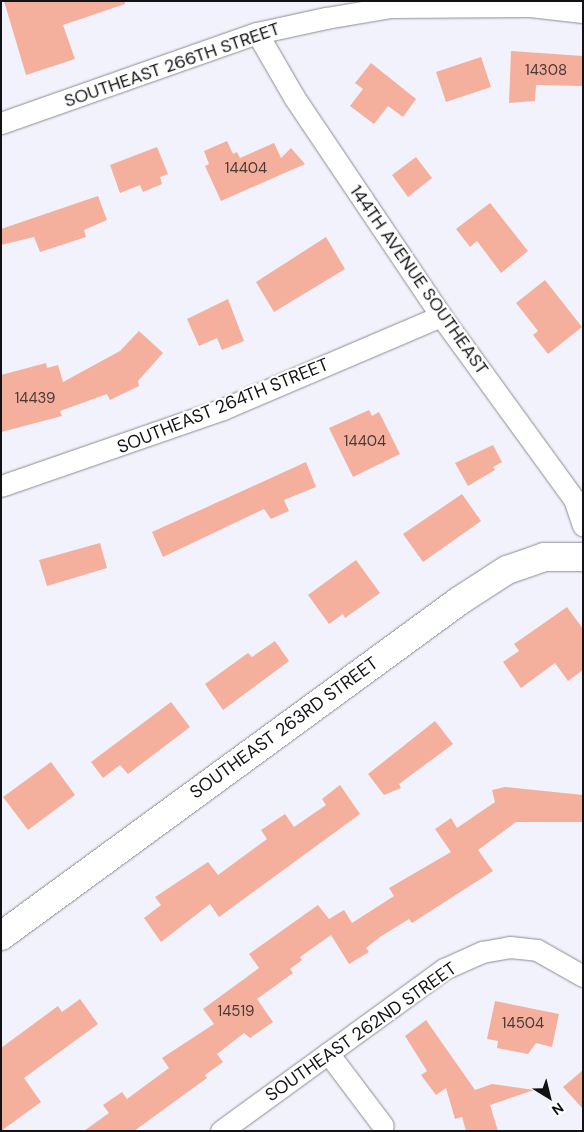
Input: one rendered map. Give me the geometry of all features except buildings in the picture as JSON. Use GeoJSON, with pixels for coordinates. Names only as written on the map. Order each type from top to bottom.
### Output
{"type":"FeatureCollection","features":[{"type":"Feature","properties":{"kind":"street","name":"SOUTHEAST 266TH STREET"},"geometry":{"type":"LineString","coordinates":[[1,123],[256,33],[391,7],[530,6],[583,12]]}},
{"type":"Feature","properties":{"kind":"street","name":"144TH AVENUE SOUTHEAST"},"geometry":{"type":"LineString","coordinates":[[256,33],[294,97],[441,316],[574,499],[583,525]]}},
{"type":"Feature","properties":{"kind":"street","name":"SOUTHEAST 264TH STREET"},"geometry":{"type":"LineString","coordinates":[[1,486],[223,409],[441,316]]}},
{"type":"Feature","properties":{"kind":"street","name":"SOUTHEAST 263RD STREET"},"geometry":{"type":"LineString","coordinates":[[1,936],[459,601],[506,570],[544,558],[583,557]]}},
{"type":"Feature","properties":{"kind":"street","name":"SOUTHEAST 262ND STREET"},"geometry":{"type":"LineString","coordinates":[[221,1131],[444,969],[482,952],[510,947],[537,950],[583,976]]}},
{"type":"Feature","properties":{"kind":"street"},"geometry":{"type":"LineString","coordinates":[[328,1053],[383,1126]]}}]}
